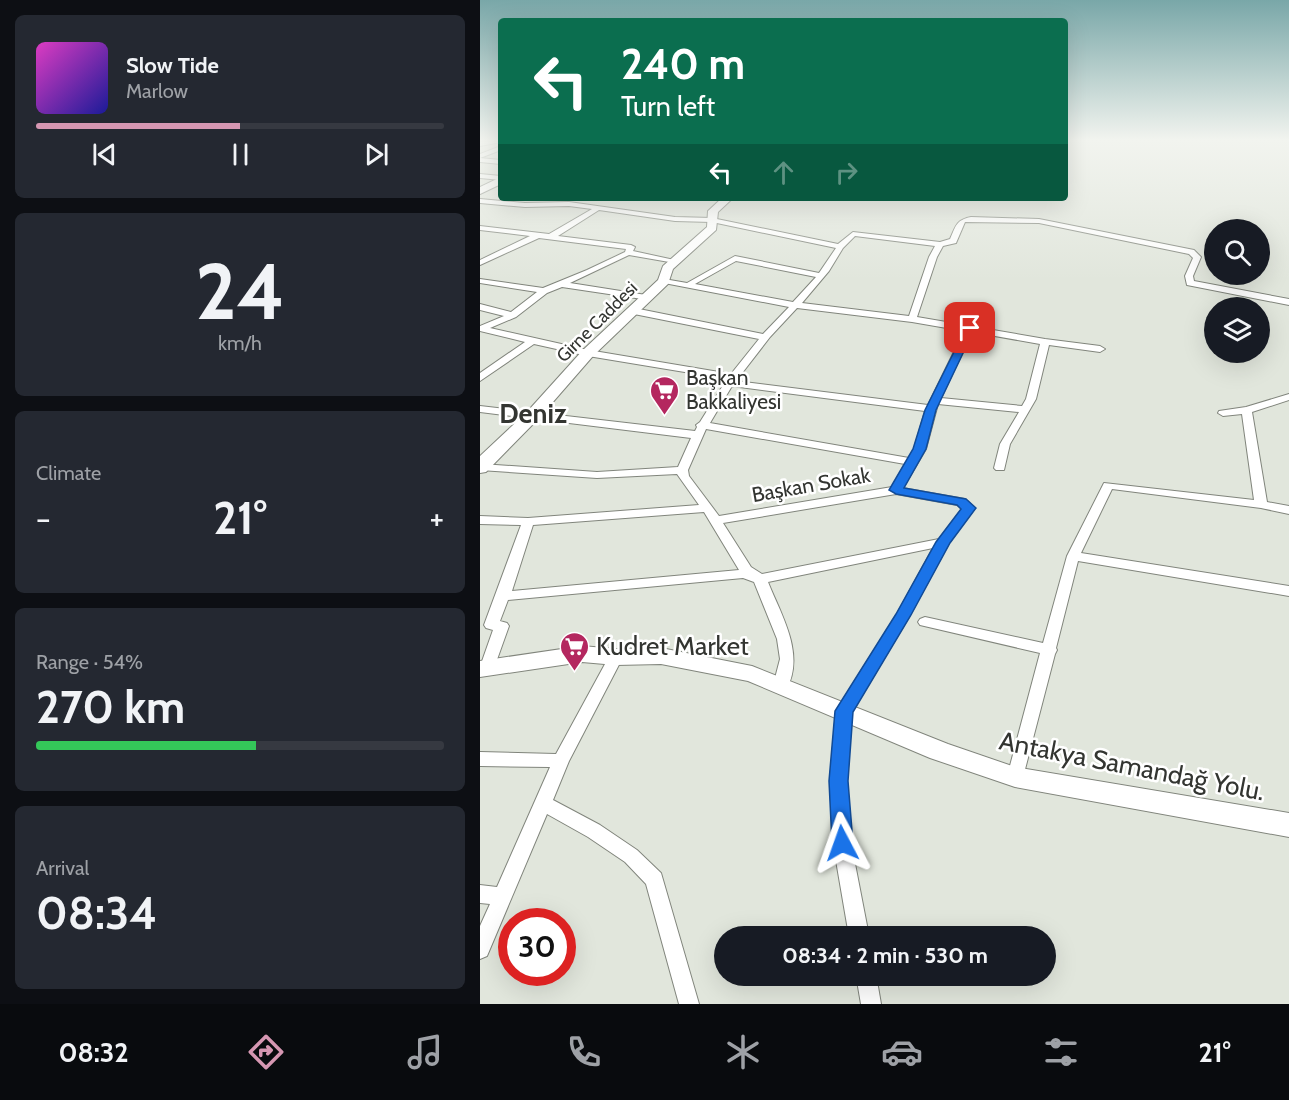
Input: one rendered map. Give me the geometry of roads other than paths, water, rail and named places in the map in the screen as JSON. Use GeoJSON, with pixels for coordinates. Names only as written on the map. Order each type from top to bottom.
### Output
{"type":"FeatureCollection","features":[{"type":"Feature","properties":{"kind":"street"},"geometry":{"type":"LineString","coordinates":[[480,201],[525,205],[569,204],[675,219],[712,220],[840,246]]}},
{"type":"Feature","properties":{"kind":"street","name":"Girne Caddesi"},"geometry":{"type":"LineString","coordinates":[[481,468],[588,353],[664,281],[667,268],[712,228],[713,211],[725,201]]}},
{"type":"Feature","properties":{"kind":"street"},"geometry":{"type":"LineString","coordinates":[[550,237],[597,209]]}},
{"type":"Feature","properties":{"kind":"street"},"geometry":{"type":"LineString","coordinates":[[781,686],[787,659],[784,639],[760,579],[746,570],[708,508],[683,476],[682,470],[699,430],[731,380],[819,275],[840,246],[854,234],[940,244],[953,241],[962,221],[982,219],[1039,221],[1191,252],[1197,257],[1189,276],[1190,283],[1289,302]]}},
{"type":"Feature","properties":{"kind":"street"},"geometry":{"type":"LineString","coordinates":[[480,228],[631,247],[628,253]]}},
{"type":"Feature","properties":{"kind":"street"},"geometry":{"type":"LineString","coordinates":[[480,263],[539,235]]}},
{"type":"Feature","properties":{"kind":"street"},"geometry":{"type":"LineString","coordinates":[[912,319],[933,256],[940,244]]}},
{"type":"Feature","properties":{"kind":"street"},"geometry":{"type":"LineString","coordinates":[[481,330],[513,315],[544,291],[628,253],[675,261]]}},
{"type":"Feature","properties":{"kind":"street"},"geometry":{"type":"LineString","coordinates":[[690,284],[735,258],[819,275]]}},
{"type":"Feature","properties":{"kind":"street"},"geometry":{"type":"LineString","coordinates":[[480,281],[544,291]]}},
{"type":"Feature","properties":{"kind":"street"},"geometry":{"type":"LineString","coordinates":[[664,281],[794,305],[912,319],[1100,349]]}},
{"type":"Feature","properties":{"kind":"street"},"geometry":{"type":"LineString","coordinates":[[559,284],[646,298]]}},
{"type":"Feature","properties":{"kind":"street"},"geometry":{"type":"LineString","coordinates":[[480,307],[513,315]]}},
{"type":"Feature","properties":{"kind":"street"},"geometry":{"type":"LineString","coordinates":[[634,311],[765,337]]}},
{"type":"Feature","properties":{"kind":"street","name":"Başkan Sokak"},"geometry":{"type":"LineString","coordinates":[[716,520],[896,490],[920,449],[933,405],[970,328]]}},
{"type":"Feature","properties":{"kind":"street"},"geometry":{"type":"LineString","coordinates":[[481,330],[731,380],[933,405],[1024,409]]}},
{"type":"Feature","properties":{"kind":"street"},"geometry":{"type":"LineString","coordinates":[[480,378],[532,341]]}},
{"type":"Feature","properties":{"kind":"street"},"geometry":{"type":"LineString","coordinates":[[1000,468],[1005,444],[1031,399],[1045,342]]}},
{"type":"Feature","properties":{"kind":"street"},"geometry":{"type":"LineString","coordinates":[[1222,413],[1247,410],[1289,397]]}},
{"type":"Feature","properties":{"kind":"street"},"geometry":{"type":"LineString","coordinates":[[480,410],[699,430],[911,462]]}},
{"type":"Feature","properties":{"kind":"street"},"geometry":{"type":"LineString","coordinates":[[1247,410],[1261,504]]}},
{"type":"Feature","properties":{"kind":"street"},"geometry":{"type":"LineString","coordinates":[[481,468],[597,475],[682,470]]}},
{"type":"Feature","properties":{"kind":"street"},"geometry":{"type":"LineString","coordinates":[[1015,777],[1073,556],[1108,485],[1261,504],[1289,510]]}},
{"type":"Feature","properties":{"kind":"street"},"geometry":{"type":"LineString","coordinates":[[857,926],[842,843],[839,791],[844,711],[903,615],[943,542],[969,508],[961,502],[896,490]]}},
{"type":"Feature","properties":{"kind":"street"},"geometry":{"type":"LineString","coordinates":[[480,520],[528,522],[708,508]]}},
{"type":"Feature","properties":{"kind":"street"},"geometry":{"type":"LineString","coordinates":[[484,669],[502,626],[491,625],[504,596],[528,522]]}},
{"type":"Feature","properties":{"kind":"street"},"geometry":{"type":"LineString","coordinates":[[504,596],[744,574],[760,579],[943,542]]}},
{"type":"Feature","properties":{"kind":"street"},"geometry":{"type":"LineString","coordinates":[[1073,556],[1289,591]]}},
{"type":"Feature","properties":{"kind":"street"},"geometry":{"type":"LineString","coordinates":[[925,622],[1050,650]]}},
{"type":"Feature","properties":{"kind":"street","name":"Antakya Samandağ Yolu."},"geometry":{"type":"LineString","coordinates":[[484,669],[582,654],[616,657],[661,656],[752,674],[939,752],[1015,777],[1289,825]]}},
{"type":"Feature","properties":{"kind":"street"},"geometry":{"type":"LineString","coordinates":[[480,949],[561,761],[616,657]]}},
{"type":"Feature","properties":{"kind":"street"},"geometry":{"type":"LineString","coordinates":[[480,759],[561,761]]}},
{"type":"Feature","properties":{"kind":"street"},"geometry":{"type":"LineString","coordinates":[[543,803],[594,831],[631,856],[654,879],[688,1004]]}},
{"type":"Feature","properties":{"kind":"street"},"geometry":{"type":"LineString","coordinates":[[480,894],[504,896]]}},
{"type":"Feature","properties":{"kind":"street"},"geometry":{"type":"LineString","coordinates":[[868,986],[871,1004]]}},
{"type":"Feature","properties":{"kind":"place","name":"Başkan Bakkaliyesi"},"geometry":{"type":"Point","coordinates":[665,416]}},
{"type":"Feature","properties":{"kind":"place","name":"Kudret Market"},"geometry":{"type":"Point","coordinates":[575,672]}},
{"type":"Feature","properties":{"kind":"district","name":"Deniz"},"geometry":{"type":"Point","coordinates":[533,414]}}]}
